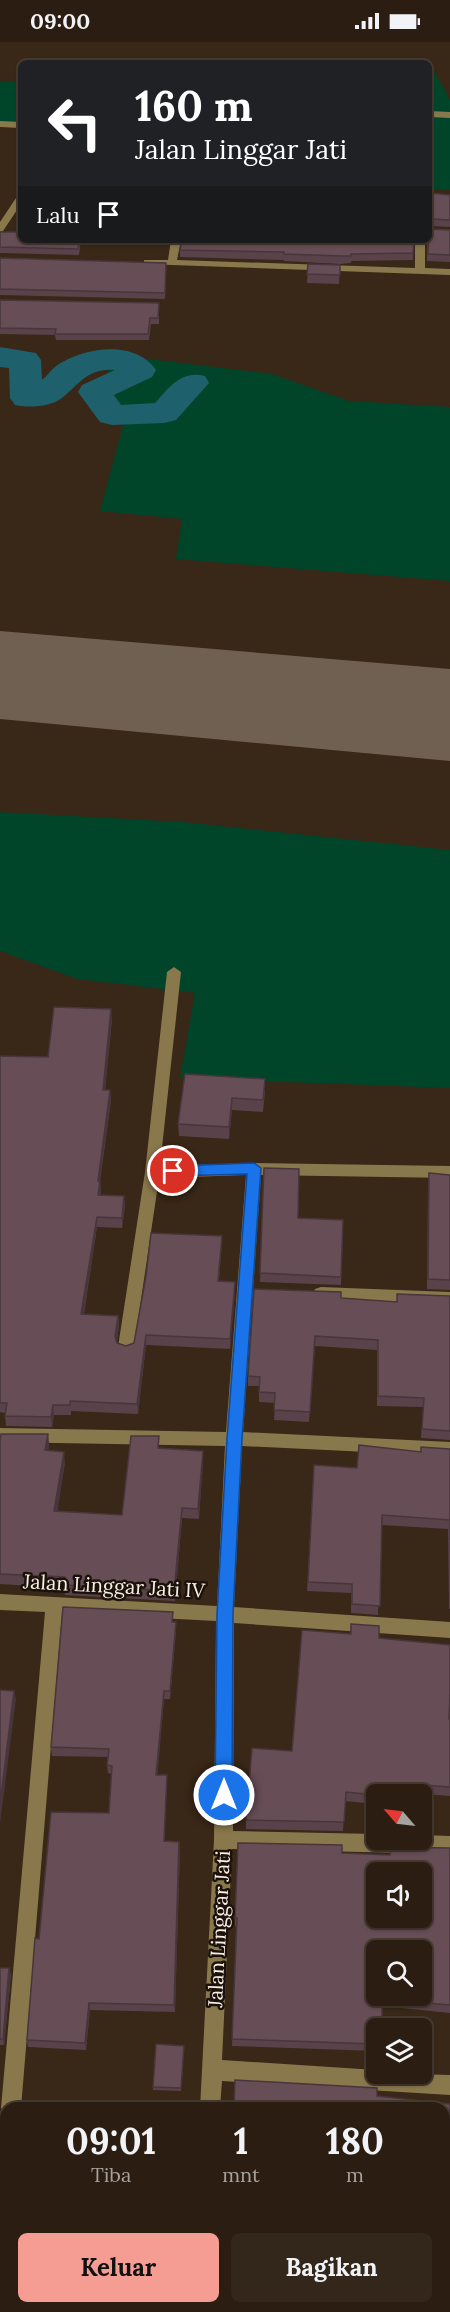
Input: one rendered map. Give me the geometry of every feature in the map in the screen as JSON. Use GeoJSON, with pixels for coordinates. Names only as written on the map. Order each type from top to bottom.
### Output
{"type":"FeatureCollection","features":[{"type":"Feature","properties":{"kind":"street"},"geometry":{"type":"LineString","coordinates":[[432,114],[450,115]]}},
{"type":"Feature","properties":{"kind":"street"},"geometry":{"type":"LineString","coordinates":[[0,124],[18,125]]}},
{"type":"Feature","properties":{"kind":"street"},"geometry":{"type":"LineString","coordinates":[[0,229],[18,202]]}},
{"type":"Feature","properties":{"kind":"street"},"geometry":{"type":"LineString","coordinates":[[172,263],[175,243]]}},
{"type":"Feature","properties":{"kind":"street"},"geometry":{"type":"LineString","coordinates":[[420,243],[420,271]]}},
{"type":"Feature","properties":{"kind":"street"},"geometry":{"type":"LineString","coordinates":[[138,262],[450,272]]}},
{"type":"Feature","properties":{"kind":"street"},"geometry":{"type":"LineString","coordinates":[[126,1347],[152,1172],[174,972]]}},
{"type":"Feature","properties":{"kind":"street"},"geometry":{"type":"LineString","coordinates":[[152,1172],[254,1168],[450,1172]]}},
{"type":"Feature","properties":{"kind":"street","name":"Jalan Linggar Jati"},"geometry":{"type":"LineString","coordinates":[[210,2102],[224,1840],[225,1614],[234,1439],[252,1290],[254,1168]]}},
{"type":"Feature","properties":{"kind":"street"},"geometry":{"type":"LineString","coordinates":[[303,1292],[450,1298]]}},
{"type":"Feature","properties":{"kind":"street"},"geometry":{"type":"LineString","coordinates":[[0,1434],[234,1439],[450,1449]]}},
{"type":"Feature","properties":{"kind":"street","name":"Jalan Linggar Jati IV"},"geometry":{"type":"LineString","coordinates":[[0,1602],[225,1614],[450,1630]]}},
{"type":"Feature","properties":{"kind":"street"},"geometry":{"type":"LineString","coordinates":[[12,2102],[54,1606]]}},
{"type":"Feature","properties":{"kind":"street"},"geometry":{"type":"LineString","coordinates":[[224,1840],[450,1845]]}},
{"type":"Feature","properties":{"kind":"street"},"geometry":{"type":"LineString","coordinates":[[212,2070],[450,2085]]}},
{"type":"Feature","properties":{"kind":"green space"},"geometry":{"type":"Polygon","coordinates":[[[432,67],[450,100],[450,189],[432,189],[432,67]]]}},
{"type":"Feature","properties":{"kind":"green space"},"geometry":{"type":"Polygon","coordinates":[[[18,81],[18,124],[0,124],[0,82],[18,81]]]}},
{"type":"Feature","properties":{"kind":"green space"},"geometry":{"type":"Polygon","coordinates":[[[149,359],[272,374],[349,401],[450,407],[450,581],[176,559],[182,519],[100,511],[124,422],[106,367],[149,359]]]}},
{"type":"Feature","properties":{"kind":"green space"},"geometry":{"type":"Polygon","coordinates":[[[0,812],[182,822],[450,850],[450,1088],[180,1078],[195,993],[78,979],[0,951],[0,812]]]}},
{"type":"Feature","properties":{"kind":"building"},"geometry":{"type":"Polygon","coordinates":[[[432,193],[450,195],[450,220],[432,219],[432,193]]]}},
{"type":"Feature","properties":{"kind":"building"},"geometry":{"type":"Polygon","coordinates":[[[432,229],[450,230],[450,255],[428,254],[428,243],[432,243],[432,229]]]}},
{"type":"Feature","properties":{"kind":"building"},"geometry":{"type":"Polygon","coordinates":[[[0,232],[18,232],[18,243],[79,243],[78,249],[0,247],[0,232]]]}},
{"type":"Feature","properties":{"kind":"building"},"geometry":{"type":"Polygon","coordinates":[[[181,243],[414,243],[413,253],[351,254],[351,256],[180,250],[181,243]]]}},
{"type":"Feature","properties":{"kind":"building"},"geometry":{"type":"Polygon","coordinates":[[[0,258],[166,263],[165,293],[0,289],[0,258]]]}},
{"type":"Feature","properties":{"kind":"building"},"geometry":{"type":"Polygon","coordinates":[[[308,264],[340,265],[340,275],[307,274],[308,264]]]}},
{"type":"Feature","properties":{"kind":"building"},"geometry":{"type":"Polygon","coordinates":[[[0,300],[159,303],[158,318],[150,318],[148,334],[55,334],[56,329],[0,328],[0,300]]]}},
{"type":"Feature","properties":{"kind":"building"},"geometry":{"type":"Polygon","coordinates":[[[54,1007],[111,1009],[103,1090],[110,1090],[98,1195],[124,1196],[122,1218],[97,1217],[81,1314],[118,1316],[115,1337],[117,1343],[126,1346],[134,1343],[151,1233],[222,1236],[218,1281],[235,1282],[230,1339],[146,1335],[137,1404],[70,1401],[70,1405],[53,1405],[51,1417],[5,1416],[7,1403],[0,1403],[0,1056],[48,1057],[54,1007]]]}},
{"type":"Feature","properties":{"kind":"building"},"geometry":{"type":"Polygon","coordinates":[[[185,1074],[265,1079],[263,1100],[232,1098],[229,1127],[178,1124],[185,1074]]]}},
{"type":"Feature","properties":{"kind":"building"},"geometry":{"type":"Polygon","coordinates":[[[264,1168],[299,1169],[298,1218],[343,1220],[341,1277],[260,1273],[264,1168]]]}},
{"type":"Feature","properties":{"kind":"building"},"geometry":{"type":"Polygon","coordinates":[[[429,1173],[450,1175],[450,1280],[428,1279],[429,1173]]]}},
{"type":"Feature","properties":{"kind":"building"},"geometry":{"type":"Polygon","coordinates":[[[254,1289],[341,1292],[341,1298],[397,1302],[397,1294],[450,1296],[450,1431],[422,1429],[424,1398],[378,1396],[378,1340],[315,1336],[310,1412],[274,1410],[275,1393],[259,1392],[260,1377],[248,1376],[254,1289]]]}},
{"type":"Feature","properties":{"kind":"building"},"geometry":{"type":"Polygon","coordinates":[[[1,1434],[48,1434],[45,1450],[64,1452],[54,1511],[122,1515],[131,1436],[159,1436],[158,1448],[203,1451],[198,1509],[182,1508],[174,1591],[64,1585],[65,1577],[0,1574],[1,1434]]]}},
{"type":"Feature","properties":{"kind":"building"},"geometry":{"type":"Polygon","coordinates":[[[359,1445],[421,1452],[421,1447],[450,1449],[450,1520],[382,1515],[380,1606],[352,1604],[352,1584],[308,1582],[314,1465],[357,1468],[359,1445]]]}},
{"type":"Feature","properties":{"kind":"building"},"geometry":{"type":"Polygon","coordinates":[[[63,1607],[173,1612],[172,1622],[176,1622],[170,1691],[164,1691],[156,1775],[167,1775],[164,1841],[179,1842],[174,2005],[89,2003],[85,2043],[27,2040],[35,1938],[39,1939],[51,1812],[109,1813],[112,1766],[107,1765],[109,1749],[51,1747],[63,1607]]]}},
{"type":"Feature","properties":{"kind":"building"},"geometry":{"type":"Polygon","coordinates":[[[351,1624],[379,1626],[379,1638],[450,1645],[450,1787],[432,1784],[366,1784],[366,1794],[346,1792],[344,1822],[246,1820],[252,1748],[292,1751],[302,1630],[351,1634],[351,1624]]]}},
{"type":"Feature","properties":{"kind":"building"},"geometry":{"type":"Polygon","coordinates":[[[0,1690],[14,1691],[0,1804],[0,1690]]]}},
{"type":"Feature","properties":{"kind":"building"},"geometry":{"type":"Polygon","coordinates":[[[238,1843],[342,1845],[342,1853],[390,1855],[390,1850],[450,1848],[450,2005],[432,2003],[432,1940],[366,1940],[366,2006],[382,2006],[382,2018],[366,2018],[366,2044],[232,2039],[237,1918],[235,1918],[238,1843]]]}},
{"type":"Feature","properties":{"kind":"building"},"geometry":{"type":"Polygon","coordinates":[[[0,1968],[9,1968],[3,2039],[0,2039],[0,1968]]]}},
{"type":"Feature","properties":{"kind":"building"},"geometry":{"type":"Polygon","coordinates":[[[156,2044],[184,2046],[181,2088],[153,2087],[156,2044]]]}},
{"type":"Feature","properties":{"kind":"building"},"geometry":{"type":"Polygon","coordinates":[[[235,2080],[377,2088],[377,2096],[432,2102],[234,2102],[235,2080]]]}},
{"type":"Feature","properties":{"kind":"waterway"},"geometry":{"type":"LineString","coordinates":[[0,357],[25,360],[27,398],[48,393],[68,373],[99,359],[121,360],[140,370],[94,392],[112,415],[164,413],[193,383]]}},
{"type":"Feature","properties":{"kind":"runway"},"geometry":{"type":"LineString","coordinates":[[0,675],[450,715]]}},
{"type":"Feature","properties":{"kind":"route"},"geometry":{"type":"LineString","coordinates":[[173,1171],[254,1168],[234,1439],[225,1614],[224,1795]]}}]}
